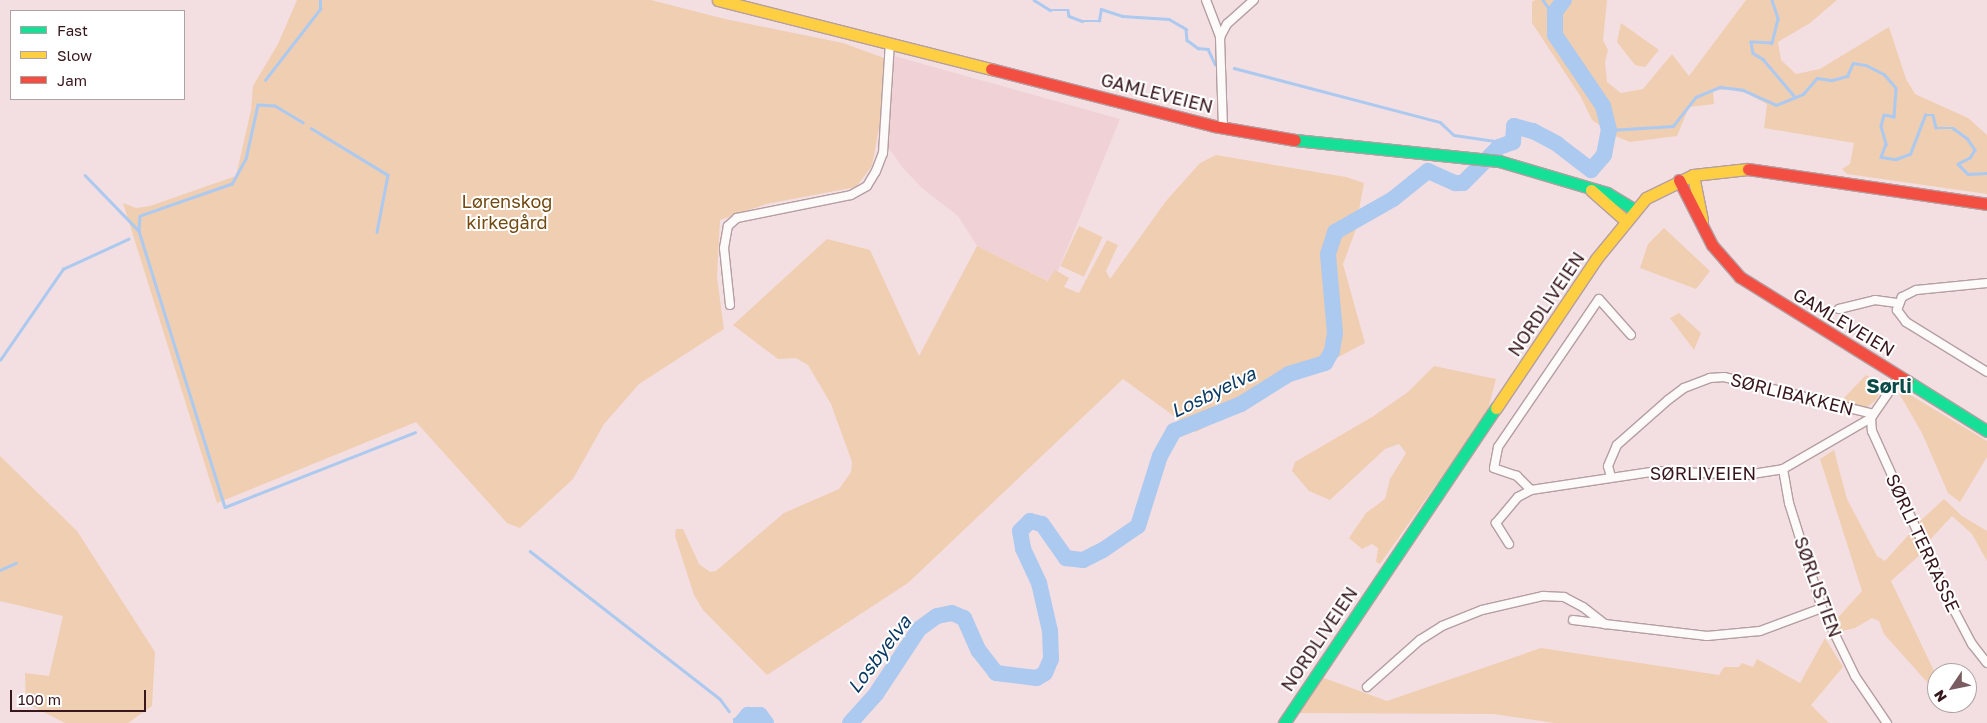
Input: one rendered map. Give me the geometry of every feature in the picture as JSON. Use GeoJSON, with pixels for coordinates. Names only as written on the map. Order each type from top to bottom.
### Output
{"type":"FeatureCollection","features":[{"type":"Feature","properties":{"kind":"main road","name":"GAMLEVEIEN"},"geometry":{"type":"LineString","coordinates":[[718,0],[1223,128],[1326,145],[1476,157],[1512,164],[1592,190],[1607,192],[1634,210]]}},
{"type":"Feature","properties":{"kind":"main road","name":"NORDLIVEIEN"},"geometry":{"type":"LineString","coordinates":[[1284,723],[1626,220],[1653,193],[1693,175],[1720,169],[1756,169],[1987,204]]}},
{"type":"Feature","properties":{"kind":"main road","name":"GAMLEVEIEN"},"geometry":{"type":"LineString","coordinates":[[1693,175],[1702,224]]}},
{"type":"Feature","properties":{"kind":"main road","name":"GAMLEVEIEN"},"geometry":{"type":"LineString","coordinates":[[1679,180],[1721,258],[1747,283],[1987,431]]}},
{"type":"Feature","properties":{"kind":"main road","name":"GAMLEVEIEN"},"geometry":{"type":"LineString","coordinates":[[1592,190],[1626,220]]}},
{"type":"Feature","properties":{"kind":"street"},"geometry":{"type":"LineString","coordinates":[[1206,0],[1220,37],[1223,128]]}},
{"type":"Feature","properties":{"kind":"street"},"geometry":{"type":"LineString","coordinates":[[1220,37],[1227,24],[1254,0]]}},
{"type":"Feature","properties":{"kind":"street"},"geometry":{"type":"LineString","coordinates":[[730,305],[724,248],[728,226],[737,218],[851,195],[867,186],[876,171],[883,153],[890,43]]}},
{"type":"Feature","properties":{"kind":"street"},"geometry":{"type":"LineString","coordinates":[[1839,309],[1874,300],[1897,302],[1916,290],[1987,283]]}},
{"type":"Feature","properties":{"kind":"street"},"geometry":{"type":"LineString","coordinates":[[1531,490],[1517,476],[1494,468],[1498,447],[1599,299],[1630,335]]}},
{"type":"Feature","properties":{"kind":"street"},"geometry":{"type":"LineString","coordinates":[[1897,302],[1897,310],[1906,322],[1987,372]]}},
{"type":"Feature","properties":{"kind":"street","name":"SØRLIVEIEN"},"geometry":{"type":"LineString","coordinates":[[1509,544],[1496,524],[1518,497],[1531,490],[1658,471],[1746,476],[1784,469],[1873,416],[1900,376]]}},
{"type":"Feature","properties":{"kind":"street","name":"SØRLIBAKKEN"},"geometry":{"type":"LineString","coordinates":[[1610,477],[1608,466],[1617,445],[1684,388],[1710,378],[1724,377],[1873,416]]}},
{"type":"Feature","properties":{"kind":"street","name":"SØRLI TERRASSE"},"geometry":{"type":"LineString","coordinates":[[1873,416],[1872,431],[1945,593],[1972,644],[1987,663]]}},
{"type":"Feature","properties":{"kind":"street","name":"SØRLISTIEN"},"geometry":{"type":"LineString","coordinates":[[1784,469],[1789,503],[1822,608],[1855,676],[1887,723]]}},
{"type":"Feature","properties":{"kind":"street"},"geometry":{"type":"LineString","coordinates":[[1367,687],[1420,640],[1442,626],[1482,610],[1543,596],[1564,597],[1583,607],[1606,624]]}},
{"type":"Feature","properties":{"kind":"street"},"geometry":{"type":"LineString","coordinates":[[1573,620],[1707,636],[1736,635],[1760,631],[1822,608]]}},
{"type":"Feature","properties":{"kind":"shaded area"},"geometry":{"type":"Polygon","coordinates":[[[894,56],[1120,119],[1053,283],[977,246],[958,216],[922,188],[903,168],[888,147],[894,56]]]}},
{"type":"Feature","properties":{"kind":"green space","name":"Lørenskog kirkegård"},"geometry":{"type":"Polygon","coordinates":[[[297,0],[651,0],[725,19],[843,43],[884,58],[880,122],[872,166],[856,187],[766,204],[720,220],[717,277],[724,329],[639,384],[604,424],[573,479],[520,528],[507,523],[416,422],[217,503],[123,203],[136,208],[150,206],[236,176],[251,110],[253,86],[278,44],[297,0]]]}},
{"type":"Feature","properties":{"kind":"green space"},"geometry":{"type":"Polygon","coordinates":[[[1535,0],[1607,0],[1603,40],[1608,50],[1605,62],[1607,82],[1621,93],[1643,89],[1672,54],[1689,76],[1746,0],[1837,0],[1810,23],[1778,42],[1781,60],[1796,74],[1820,69],[1889,27],[1906,79],[1915,94],[1968,118],[1987,135],[1987,194],[1847,174],[1842,169],[1850,164],[1854,143],[1764,128],[1767,104],[1746,93],[1727,89],[1713,91],[1714,104],[1689,107],[1677,136],[1630,142],[1615,136],[1592,120],[1581,97],[1532,23],[1532,2],[1535,0]]]}},
{"type":"Feature","properties":{"kind":"green space"},"geometry":{"type":"Polygon","coordinates":[[[1621,23],[1659,50],[1645,67],[1635,65],[1617,42],[1621,23]]]}},
{"type":"Feature","properties":{"kind":"green space"},"geometry":{"type":"Polygon","coordinates":[[[1216,155],[1346,177],[1364,183],[1355,232],[1343,264],[1365,343],[1196,432],[1123,379],[908,583],[767,675],[703,610],[694,595],[675,536],[676,529],[683,529],[699,564],[710,572],[716,571],[784,513],[839,489],[851,472],[852,462],[831,404],[808,365],[796,358],[778,359],[733,325],[827,239],[870,250],[919,356],[977,246],[1048,281],[1055,270],[1069,278],[1064,287],[1079,293],[1107,240],[1118,245],[1106,271],[1110,279],[1166,201],[1200,163],[1216,155]]]}},
{"type":"Feature","properties":{"kind":"green space"},"geometry":{"type":"Polygon","coordinates":[[[1079,226],[1103,237],[1084,277],[1060,266],[1079,226]]]}},
{"type":"Feature","properties":{"kind":"green space"},"geometry":{"type":"Polygon","coordinates":[[[1664,228],[1710,271],[1696,289],[1640,268],[1648,244],[1664,228]]]}},
{"type":"Feature","properties":{"kind":"green space"},"geometry":{"type":"Polygon","coordinates":[[[1679,313],[1701,333],[1694,350],[1670,318],[1679,313]]]}},
{"type":"Feature","properties":{"kind":"green space"},"geometry":{"type":"Polygon","coordinates":[[[1434,366],[1496,379],[1487,413],[1380,564],[1376,562],[1378,548],[1372,544],[1362,549],[1349,538],[1366,513],[1385,499],[1390,479],[1406,453],[1399,444],[1385,449],[1330,500],[1309,491],[1292,471],[1295,462],[1372,417],[1408,392],[1434,366]]]}},
{"type":"Feature","properties":{"kind":"green space"},"geometry":{"type":"Polygon","coordinates":[[[1866,375],[1884,385],[1876,400],[1865,409],[1841,401],[1866,375]]]}},
{"type":"Feature","properties":{"kind":"green space"},"geometry":{"type":"Polygon","coordinates":[[[1902,390],[1987,441],[1987,457],[1960,502],[1948,493],[1922,433],[1900,395],[1902,390]]]}},
{"type":"Feature","properties":{"kind":"green space"},"geometry":{"type":"Polygon","coordinates":[[[1834,450],[1847,499],[1877,556],[1885,561],[1913,530],[1922,553],[1891,581],[1930,663],[1927,663],[1927,682],[1884,634],[1879,621],[1872,618],[1855,628],[1839,632],[1834,622],[1862,591],[1820,459],[1834,450]]]}},
{"type":"Feature","properties":{"kind":"green space"},"geometry":{"type":"Polygon","coordinates":[[[0,456],[77,531],[155,652],[152,706],[128,723],[65,723],[26,703],[25,673],[49,676],[63,616],[0,601],[0,456]]]}},
{"type":"Feature","properties":{"kind":"green space"},"geometry":{"type":"Polygon","coordinates":[[[1944,499],[1962,516],[1987,531],[1987,561],[1972,534],[1952,516],[1927,543],[1918,523],[1944,499]]]}},
{"type":"Feature","properties":{"kind":"green space"},"geometry":{"type":"Polygon","coordinates":[[[1825,638],[1843,667],[1811,705],[1829,723],[1555,723],[1493,714],[1290,713],[1316,675],[1387,701],[1541,648],[1719,675],[1724,667],[1739,667],[1742,663],[1753,667],[1757,659],[1800,683],[1825,638]]]}},
{"type":"Feature","properties":{"kind":"waterway"},"geometry":{"type":"LineString","coordinates":[[265,80],[320,9],[320,0]]}},
{"type":"Feature","properties":{"kind":"waterway"},"geometry":{"type":"LineString","coordinates":[[1034,0],[1050,10],[1068,10],[1069,16],[1082,21],[1099,21],[1101,9],[1122,16],[1169,19],[1186,29],[1187,40],[1198,48],[1208,49],[1215,64]]}},
{"type":"Feature","properties":{"kind":"waterway"},"geometry":{"type":"LineString","coordinates":[[1543,0],[1555,17]]}},
{"type":"Feature","properties":{"kind":"waterway","name":"Losbyelva"},"geometry":{"type":"LineString","coordinates":[[850,723],[876,694],[919,629],[937,616],[952,613],[964,618],[979,651],[996,673],[1037,678],[1045,673],[1051,659],[1050,631],[1039,583],[1023,548],[1020,531],[1030,521],[1042,524],[1066,558],[1083,560],[1103,550],[1138,526],[1160,456],[1174,431],[1241,404],[1289,374],[1325,363],[1332,351],[1335,333],[1328,254],[1335,232],[1393,199],[1428,171],[1455,183],[1463,183],[1499,147],[1513,142],[1514,126],[1533,131],[1557,144],[1591,170],[1604,155],[1609,130],[1603,106],[1555,35],[1555,12],[1564,0]]}},
{"type":"Feature","properties":{"kind":"waterway"},"geometry":{"type":"LineString","coordinates":[[1772,0],[1778,19],[1772,43],[1751,42],[1753,53],[1763,59],[1795,97]]}},
{"type":"Feature","properties":{"kind":"waterway"},"geometry":{"type":"LineString","coordinates":[[1609,130],[1673,126],[1696,97],[1720,87],[1743,90],[1776,105],[1803,94],[1817,78],[1832,80],[1847,76],[1853,63],[1866,65],[1884,74],[1896,88],[1894,117],[1884,115],[1881,126],[1886,144],[1881,157],[1896,159],[1910,154],[1925,115],[1933,115],[1936,128],[1953,128],[1967,138],[1975,150],[1970,158],[1958,164],[1968,174],[1987,173]]}},
{"type":"Feature","properties":{"kind":"waterway"},"geometry":{"type":"LineString","coordinates":[[1234,68],[1440,122],[1454,135],[1495,141],[1499,147]]}},
{"type":"Feature","properties":{"kind":"waterway"},"geometry":{"type":"LineString","coordinates":[[303,123],[275,106],[258,105],[246,159],[232,184],[140,216],[139,231],[225,507],[415,432]]}},
{"type":"Feature","properties":{"kind":"waterway"},"geometry":{"type":"LineString","coordinates":[[311,128],[388,175],[377,232]]}},
{"type":"Feature","properties":{"kind":"waterway"},"geometry":{"type":"LineString","coordinates":[[85,175],[139,231]]}},
{"type":"Feature","properties":{"kind":"waterway"},"geometry":{"type":"LineString","coordinates":[[0,360],[63,269],[128,239]]}},
{"type":"Feature","properties":{"kind":"waterway"},"geometry":{"type":"LineString","coordinates":[[530,551],[720,699],[729,711]]}},
{"type":"Feature","properties":{"kind":"waterway"},"geometry":{"type":"LineString","coordinates":[[0,570],[16,563]]}},
{"type":"Feature","properties":{"kind":"waterway","name":"Losbyelva"},"geometry":{"type":"LineString","coordinates":[[741,723],[748,715],[760,715],[766,723]]}},
{"type":"Feature","properties":{"kind":"waterway"},"geometry":{"type":"LineString","coordinates":[[734,719],[738,723]]}},
{"type":"Feature","properties":{"kind":"traffic: fast"},"geometry":{"type":"LineString","coordinates":[[1295,140],[1499,161],[1607,193],[1634,209]]}},
{"type":"Feature","properties":{"kind":"traffic: fast"},"geometry":{"type":"LineString","coordinates":[[1907,381],[1987,431]]}},
{"type":"Feature","properties":{"kind":"traffic: fast"},"geometry":{"type":"LineString","coordinates":[[1284,723],[1496,408]]}},
{"type":"Feature","properties":{"kind":"traffic: slow"},"geometry":{"type":"LineString","coordinates":[[718,0],[991,69]]}},
{"type":"Feature","properties":{"kind":"traffic: slow"},"geometry":{"type":"LineString","coordinates":[[1496,408],[1596,259],[1646,198],[1693,175],[1748,169]]}},
{"type":"Feature","properties":{"kind":"traffic: slow"},"geometry":{"type":"LineString","coordinates":[[1693,175],[1702,220]]}},
{"type":"Feature","properties":{"kind":"traffic: slow"},"geometry":{"type":"LineString","coordinates":[[1591,190],[1625,220]]}},
{"type":"Feature","properties":{"kind":"traffic: jam"},"geometry":{"type":"LineString","coordinates":[[991,69],[1214,126],[1295,140]]}},
{"type":"Feature","properties":{"kind":"traffic: jam"},"geometry":{"type":"LineString","coordinates":[[1748,169],[1987,204]]}},
{"type":"Feature","properties":{"kind":"traffic: jam"},"geometry":{"type":"LineString","coordinates":[[1679,180],[1712,245],[1740,277],[1907,381]]}},
{"type":"Feature","properties":{"kind":"district","name":"Sørli"},"geometry":{"type":"Point","coordinates":[1889,385]}}]}
